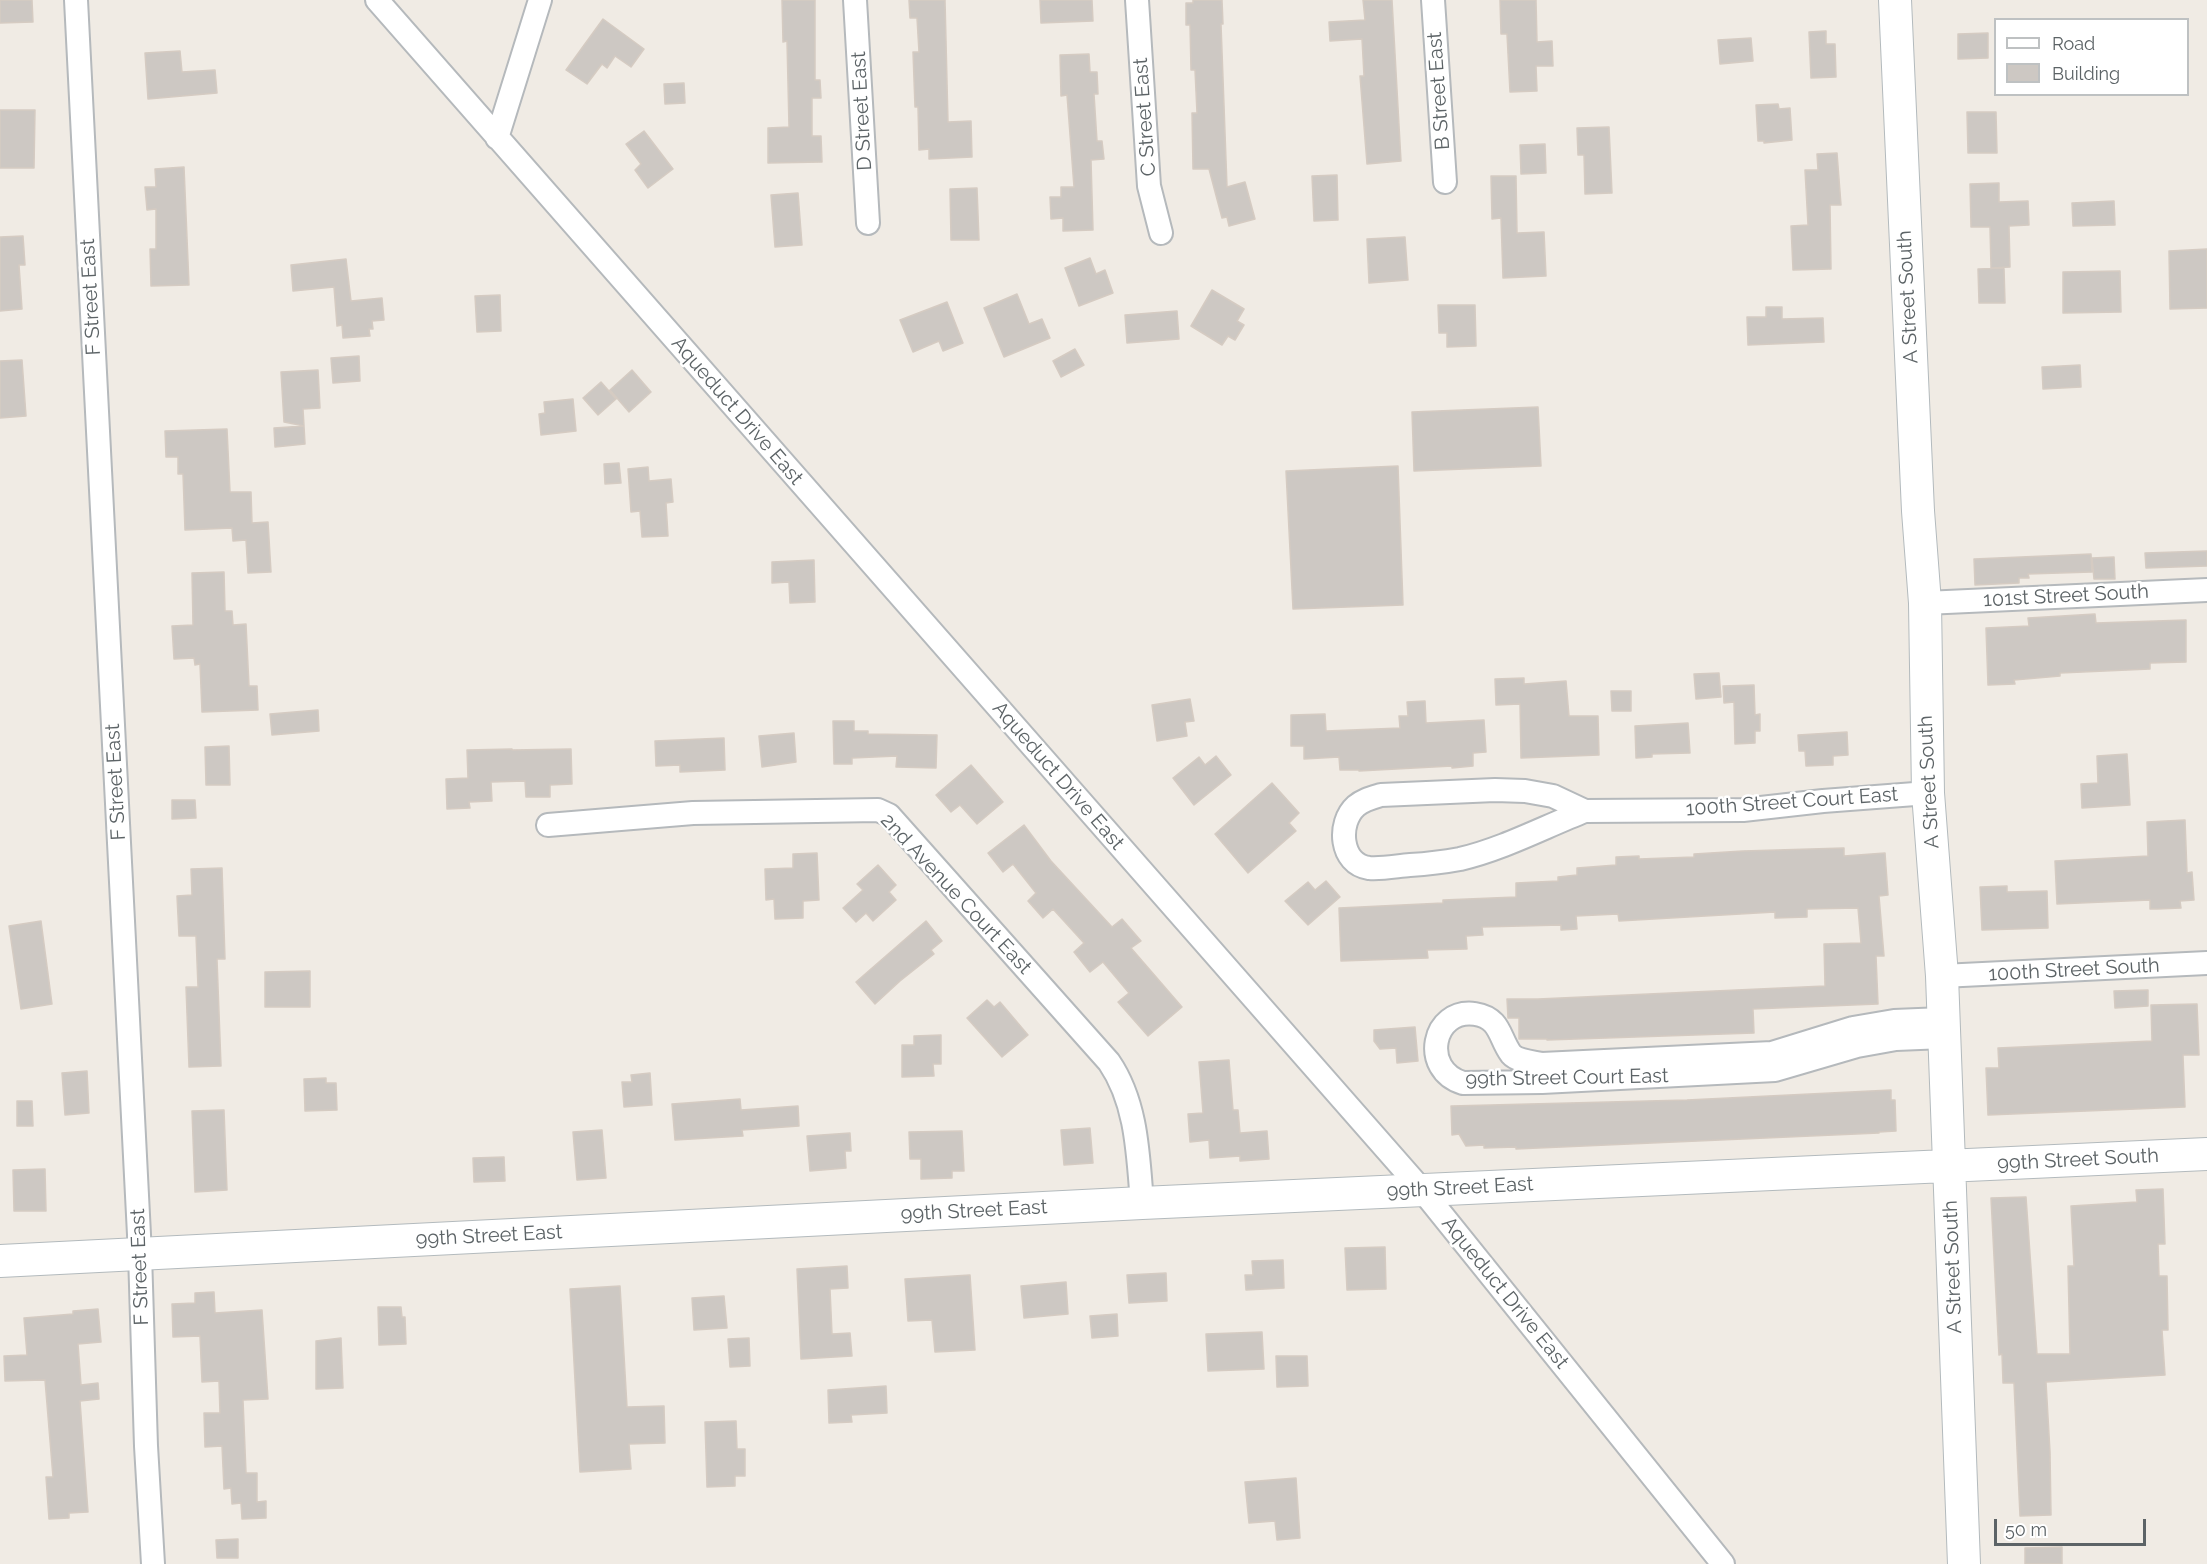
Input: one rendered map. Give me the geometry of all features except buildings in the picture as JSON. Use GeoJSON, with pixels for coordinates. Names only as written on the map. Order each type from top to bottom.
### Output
{"type":"FeatureCollection","features":[{"type":"Feature","properties":{"kind":"street","name":"F Street East"},"geometry":{"type":"LineString","coordinates":[[76,0],[140,1254],[146,1446],[153,1564]]}},
{"type":"Feature","properties":{"kind":"street","name":"Aqueduct Drive East"},"geometry":{"type":"LineString","coordinates":[[377,0],[1422,1190],[1723,1564]]}},
{"type":"Feature","properties":{"kind":"street"},"geometry":{"type":"LineString","coordinates":[[497,138],[540,0]]}},
{"type":"Feature","properties":{"kind":"street","name":"D Street East"},"geometry":{"type":"LineString","coordinates":[[855,0],[868,223]]}},
{"type":"Feature","properties":{"kind":"street","name":"C Street East"},"geometry":{"type":"LineString","coordinates":[[1137,0],[1149,186],[1161,233]]}},
{"type":"Feature","properties":{"kind":"street","name":"B Street East"},"geometry":{"type":"LineString","coordinates":[[1433,0],[1445,182]]}},
{"type":"Feature","properties":{"kind":"street","name":"A Street South"},"geometry":{"type":"LineString","coordinates":[[1895,0],[1918,511],[1925,603],[1928,793],[1942,976],[1964,1564]]}},
{"type":"Feature","properties":{"kind":"street","name":"101st Street South"},"geometry":{"type":"LineString","coordinates":[[1925,603],[2207,590]]}},
{"type":"Feature","properties":{"kind":"street","name":"100th Street Court East"},"geometry":{"type":"LineString","coordinates":[[1585,812],[1554,796],[1525,791],[1495,790],[1381,795],[1367,799],[1355,807],[1346,820],[1345,844],[1348,854],[1356,863],[1366,867],[1380,868],[1443,862],[1483,852],[1585,812],[1743,810],[1928,793]]}},
{"type":"Feature","properties":{"kind":"street","name":"2nd Avenue Court East"},"geometry":{"type":"LineString","coordinates":[[548,825],[693,813],[878,810],[888,815],[1108,1062],[1120,1079],[1128,1097],[1136,1135],[1142,1203]]}},
{"type":"Feature","properties":{"kind":"street","name":"100th Street South"},"geometry":{"type":"LineString","coordinates":[[1942,976],[2207,963]]}},
{"type":"Feature","properties":{"kind":"street","name":"99th Street Court East"},"geometry":{"type":"LineString","coordinates":[[1467,1014],[1477,1014],[1494,1023],[1516,1058],[1542,1064],[1772,1053],[1853,1028],[1894,1022],[1944,1028],[1857,1046],[1775,1071],[1542,1082],[1463,1083],[1455,1080],[1442,1069],[1435,1053],[1438,1036],[1443,1027],[1458,1016],[1467,1014]]}},
{"type":"Feature","properties":{"kind":"street","name":"99th Street South"},"geometry":{"type":"LineString","coordinates":[[1949,1167],[2207,1154]]}},
{"type":"Feature","properties":{"kind":"street","name":"99th Street East"},"geometry":{"type":"LineString","coordinates":[[0,1261],[1142,1203],[1949,1167]]}}]}
